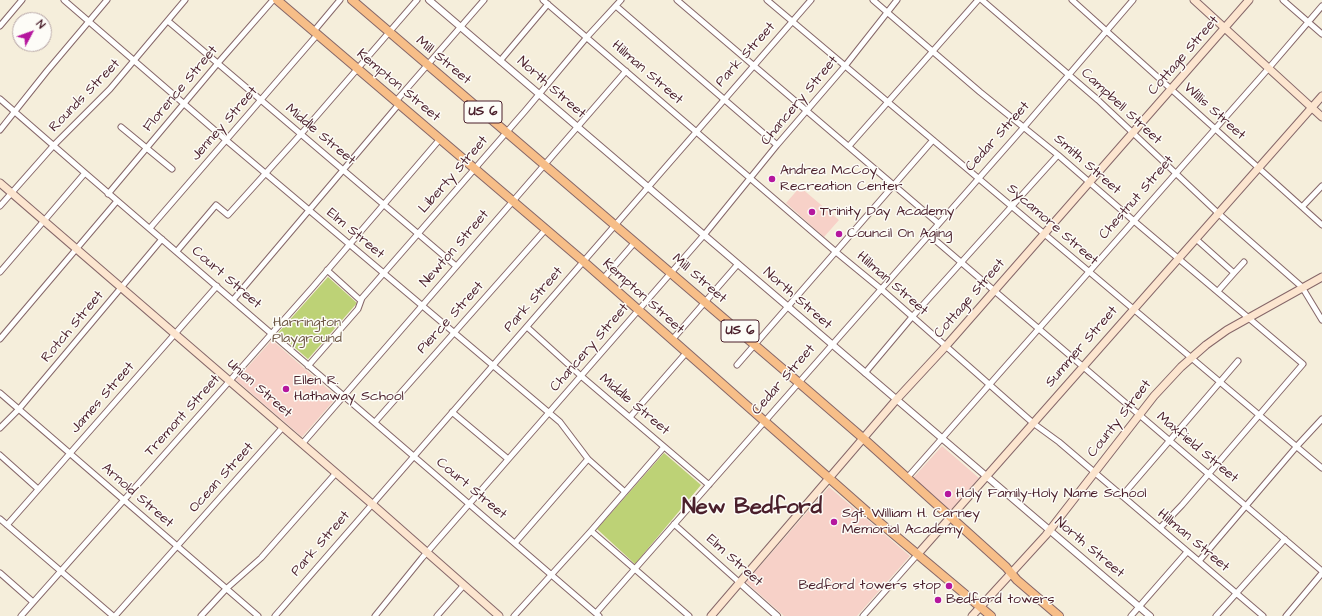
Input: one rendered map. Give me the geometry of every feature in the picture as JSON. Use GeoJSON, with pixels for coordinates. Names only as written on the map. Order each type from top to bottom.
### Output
{"type":"FeatureCollection","features":[{"type":"Feature","properties":{"kind":"main road","name":"Kempton Street"},"geometry":{"type":"LineString","coordinates":[[277,0],[546,229],[917,555],[991,616]]}},
{"type":"Feature","properties":{"kind":"main road","name":"Mill Street"},"geometry":{"type":"LineString","coordinates":[[352,0],[799,382],[951,517],[1059,616]]}},
{"type":"Feature","properties":{"kind":"main road"},"geometry":{"type":"LineString","coordinates":[[1194,0],[1322,117]]}},
{"type":"Feature","properties":{"kind":"main road","name":"Cottage Street"},"geometry":{"type":"LineString","coordinates":[[711,616],[896,400],[946,346],[1250,0]]}},
{"type":"Feature","properties":{"kind":"main road","name":"Summer Street"},"geometry":{"type":"LineString","coordinates":[[917,555],[1322,96]]}},
{"type":"Feature","properties":{"kind":"main road","name":"Union Street"},"geometry":{"type":"LineString","coordinates":[[0,183],[428,552],[499,616]]}},
{"type":"Feature","properties":{"kind":"main road","name":"County Street"},"geometry":{"type":"LineString","coordinates":[[972,616],[1049,531],[1162,387],[1191,358],[1220,335],[1249,317],[1322,277]]}},
{"type":"Feature","properties":{"kind":"street"},"geometry":{"type":"LineString","coordinates":[[0,26],[22,0]]}},
{"type":"Feature","properties":{"kind":"street","name":"Elm Street"},"geometry":{"type":"LineString","coordinates":[[64,0],[226,140],[548,413],[566,429],[588,459],[625,492]]}},
{"type":"Feature","properties":{"kind":"street"},"geometry":{"type":"LineString","coordinates":[[0,130],[47,71],[107,0]]}},
{"type":"Feature","properties":{"kind":"street","name":"Rounds Street"},"geometry":{"type":"LineString","coordinates":[[0,206],[54,146],[110,89],[185,0]]}},
{"type":"Feature","properties":{"kind":"street","name":"Florence Street"},"geometry":{"type":"LineString","coordinates":[[108,194],[273,0]]}},
{"type":"Feature","properties":{"kind":"street","name":"Jenney Street"},"geometry":{"type":"LineString","coordinates":[[150,228],[261,100],[316,33],[340,0]]}},
{"type":"Feature","properties":{"kind":"street"},"geometry":{"type":"LineString","coordinates":[[176,251],[216,205],[228,215],[301,134],[417,0]]}},
{"type":"Feature","properties":{"kind":"street","name":"North Street"},"geometry":{"type":"LineString","coordinates":[[429,0],[1150,616]]}},
{"type":"Feature","properties":{"kind":"street"},"geometry":{"type":"LineString","coordinates":[[233,300],[343,170],[397,102],[484,0]]}},
{"type":"Feature","properties":{"kind":"street","name":"Liberty Street"},"geometry":{"type":"LineString","coordinates":[[308,366],[358,309],[360,300],[383,273],[507,132],[587,37],[621,0]]}},
{"type":"Feature","properties":{"kind":"street"},"geometry":{"type":"LineString","coordinates":[[677,0],[938,223]]}},
{"type":"Feature","properties":{"kind":"street","name":"Sycamore Street"},"geometry":{"type":"LineString","coordinates":[[767,0],[1322,468]]}},
{"type":"Feature","properties":{"kind":"street","name":"Park Street"},"geometry":{"type":"LineString","coordinates":[[275,616],[811,0]]}},
{"type":"Feature","properties":{"kind":"street","name":"Smith Street"},"geometry":{"type":"LineString","coordinates":[[873,0],[980,92],[1090,182],[1303,364],[1258,415]]}},
{"type":"Feature","properties":{"kind":"street","name":"Chancery Street"},"geometry":{"type":"LineString","coordinates":[[375,616],[508,459],[704,235],[751,179],[777,145],[807,112],[845,66],[897,0]]}},
{"type":"Feature","properties":{"kind":"street"},"geometry":{"type":"LineString","coordinates":[[849,146],[978,0]]}},
{"type":"Feature","properties":{"kind":"street","name":"Campbell Street"},"geometry":{"type":"LineString","coordinates":[[982,0],[1069,75],[1218,214],[1302,288],[1322,320]]}},
{"type":"Feature","properties":{"kind":"street","name":"Willis Street"},"geometry":{"type":"LineString","coordinates":[[1072,0],[1322,225]]}},
{"type":"Feature","properties":{"kind":"street","name":"Cedar Street"},"geometry":{"type":"LineString","coordinates":[[597,615],[634,569],[978,177],[1024,127],[1133,0]]}},
{"type":"Feature","properties":{"kind":"street"},"geometry":{"type":"LineString","coordinates":[[1283,0],[1322,34]]}},
{"type":"Feature","properties":{"kind":"street"},"geometry":{"type":"LineString","coordinates":[[500,61],[546,2]]}},
{"type":"Feature","properties":{"kind":"street","name":"Hillman Street"},"geometry":{"type":"LineString","coordinates":[[546,2],[990,383],[1034,423],[1263,616]]}},
{"type":"Feature","properties":{"kind":"street"},"geometry":{"type":"LineString","coordinates":[[616,6],[777,145]]}},
{"type":"Feature","properties":{"kind":"street","name":"Chestnut Street"},"geometry":{"type":"LineString","coordinates":[[907,478],[1322,6]]}},
{"type":"Feature","properties":{"kind":"street","name":"Middle Street"},"geometry":{"type":"LineString","coordinates":[[168,21],[456,266]]}},
{"type":"Feature","properties":{"kind":"street","name":"Newton Street"},"geometry":{"type":"LineString","coordinates":[[302,444],[626,71]]}},
{"type":"Feature","properties":{"kind":"street","name":"Court Street"},"geometry":{"type":"LineString","coordinates":[[0,99],[108,194],[150,228],[162,240],[375,422],[597,615]]}},
{"type":"Feature","properties":{"kind":"street"},"geometry":{"type":"LineString","coordinates":[[120,127],[172,169]]}},
{"type":"Feature","properties":{"kind":"street","name":"Tremont Street"},"geometry":{"type":"LineString","coordinates":[[20,616],[350,245],[440,139]]}},
{"type":"Feature","properties":{"kind":"street"},"geometry":{"type":"LineString","coordinates":[[736,364],[788,307],[933,140]]}},
{"type":"Feature","properties":{"kind":"street"},"geometry":{"type":"LineString","coordinates":[[865,373],[912,317],[1058,155]]}},
{"type":"Feature","properties":{"kind":"street"},"geometry":{"type":"LineString","coordinates":[[0,272],[85,174]]}},
{"type":"Feature","properties":{"kind":"street"},"geometry":{"type":"LineString","coordinates":[[1302,207],[1322,186]]}},
{"type":"Feature","properties":{"kind":"street"},"geometry":{"type":"LineString","coordinates":[[0,339],[117,201]]}},
{"type":"Feature","properties":{"kind":"street","name":"Pierce Street"},"geometry":{"type":"LineString","coordinates":[[375,422],[546,229]]}},
{"type":"Feature","properties":{"kind":"street","name":"Maxfield Street"},"geometry":{"type":"LineString","coordinates":[[928,234],[1139,416],[1170,440],[1322,572]]}},
{"type":"Feature","properties":{"kind":"street"},"geometry":{"type":"LineString","coordinates":[[1196,239],[1234,273]]}},
{"type":"Feature","properties":{"kind":"street","name":"Rotch Street"},"geometry":{"type":"LineString","coordinates":[[0,428],[19,409],[162,240]]}},
{"type":"Feature","properties":{"kind":"street"},"geometry":{"type":"LineString","coordinates":[[603,279],[636,242]]}},
{"type":"Feature","properties":{"kind":"street"},"geometry":{"type":"LineString","coordinates":[[1218,291],[1244,262]]}},
{"type":"Feature","properties":{"kind":"street"},"geometry":{"type":"LineString","coordinates":[[672,340],[738,264]]}},
{"type":"Feature","properties":{"kind":"street"},"geometry":{"type":"LineString","coordinates":[[327,270],[360,300]]}},
{"type":"Feature","properties":{"kind":"street","name":"James Street"},"geometry":{"type":"LineString","coordinates":[[7,525],[217,286]]}},
{"type":"Feature","properties":{"kind":"street","name":"Middle Street"},"geometry":{"type":"LineString","coordinates":[[526,327],[709,485]]}},
{"type":"Feature","properties":{"kind":"street"},"geometry":{"type":"LineString","coordinates":[[630,417],[686,353]]}},
{"type":"Feature","properties":{"kind":"street"},"geometry":{"type":"LineString","coordinates":[[1122,496],[1238,361]]}},
{"type":"Feature","properties":{"kind":"street","name":"Arnold Street"},"geometry":{"type":"LineString","coordinates":[[0,393],[258,616]]}},
{"type":"Feature","properties":{"kind":"street"},"geometry":{"type":"LineString","coordinates":[[452,412],[508,459]]}},
{"type":"Feature","properties":{"kind":"street"},"geometry":{"type":"LineString","coordinates":[[1160,528],[1182,506],[1258,415]]}},
{"type":"Feature","properties":{"kind":"street"},"geometry":{"type":"LineString","coordinates":[[1199,561],[1297,446],[1322,419]]}},
{"type":"Feature","properties":{"kind":"street","name":"Ocean Street"},"geometry":{"type":"LineString","coordinates":[[114,616],[283,427]]}},
{"type":"Feature","properties":{"kind":"street"},"geometry":{"type":"LineString","coordinates":[[514,616],[664,447]]}},
{"type":"Feature","properties":{"kind":"street"},"geometry":{"type":"LineString","coordinates":[[0,455],[38,489]]}},
{"type":"Feature","properties":{"kind":"street"},"geometry":{"type":"LineString","coordinates":[[515,543],[588,459]]}},
{"type":"Feature","properties":{"kind":"street"},"geometry":{"type":"LineString","coordinates":[[201,616],[226,589],[261,558],[336,473]]}},
{"type":"Feature","properties":{"kind":"street"},"geometry":{"type":"LineString","coordinates":[[0,519],[114,616]]}},
{"type":"Feature","properties":{"kind":"street","name":"Elm Street"},"geometry":{"type":"LineString","coordinates":[[674,524],[777,616]]}},
{"type":"Feature","properties":{"kind":"street"},"geometry":{"type":"LineString","coordinates":[[591,531],[689,616]]}},
{"type":"Feature","properties":{"kind":"street"},"geometry":{"type":"LineString","coordinates":[[1216,616],[1285,539]]}},
{"type":"Feature","properties":{"kind":"street"},"geometry":{"type":"LineString","coordinates":[[1131,616],[1188,552]]}},
{"type":"Feature","properties":{"kind":"street","name":"Summer Street"},"geometry":{"type":"LineString","coordinates":[[863,616],[917,555]]}},
{"type":"Feature","properties":{"kind":"street"},"geometry":{"type":"LineString","coordinates":[[1286,616],[1322,572]]}},
{"type":"Feature","properties":{"kind":"street"},"geometry":{"type":"LineString","coordinates":[[0,573],[34,602]]}},
{"type":"Feature","properties":{"kind":"street"},"geometry":{"type":"LineString","coordinates":[[437,616],[464,585]]}},
{"type":"Feature","properties":{"kind":"shaded area","name":"Trinity Day Academy"},"geometry":{"type":"Polygon","coordinates":[[[800,187],[839,220],[824,237],[786,203],[800,187]]]}},
{"type":"Feature","properties":{"kind":"shaded area","name":"Ellen R. Hathaway School"},"geometry":{"type":"Polygon","coordinates":[[[272,340],[337,397],[302,437],[236,380],[272,340]]]}},
{"type":"Feature","properties":{"kind":"shaded area","name":"Holy Family-Holy Name School"},"geometry":{"type":"Polygon","coordinates":[[[942,446],[979,478],[950,511],[913,478],[942,446]]]}},
{"type":"Feature","properties":{"kind":"shaded area","name":"Sgt. William H. Carney Memorial Academy"},"geometry":{"type":"Polygon","coordinates":[[[829,487],[910,556],[857,616],[784,616],[746,582],[829,487]]]}},
{"type":"Feature","properties":{"kind":"green space","name":"Harrington Playground"},"geometry":{"type":"Polygon","coordinates":[[[328,277],[357,303],[308,359],[278,333],[328,277]]]}},
{"type":"Feature","properties":{"kind":"green space"},"geometry":{"type":"Polygon","coordinates":[[[664,453],[701,485],[635,564],[597,529],[664,453]]]}},
{"type":"Feature","properties":{"kind":"place","name":"Andrea McCoy Recreation Center"},"geometry":{"type":"Point","coordinates":[772,179]}},
{"type":"Feature","properties":{"kind":"place","name":"Trinity Day Academy"},"geometry":{"type":"Point","coordinates":[812,212]}},
{"type":"Feature","properties":{"kind":"place","name":"Council On Aging"},"geometry":{"type":"Point","coordinates":[839,234]}},
{"type":"Feature","properties":{"kind":"place","name":"Ellen R. Hathaway School"},"geometry":{"type":"Point","coordinates":[286,389]}},
{"type":"Feature","properties":{"kind":"place","name":"Holy Family-Holy Name School"},"geometry":{"type":"Point","coordinates":[948,494]}},
{"type":"Feature","properties":{"kind":"place","name":"Sgt. William H. Carney Memorial Academy"},"geometry":{"type":"Point","coordinates":[834,522]}},
{"type":"Feature","properties":{"kind":"place","name":"Bedford towers stop"},"geometry":{"type":"Point","coordinates":[949,586]}},
{"type":"Feature","properties":{"kind":"place","name":"Bedford towers"},"geometry":{"type":"Point","coordinates":[938,600]}},
{"type":"Feature","properties":{"kind":"district","name":"New Bedford"},"geometry":{"type":"Point","coordinates":[752,508]}}]}
